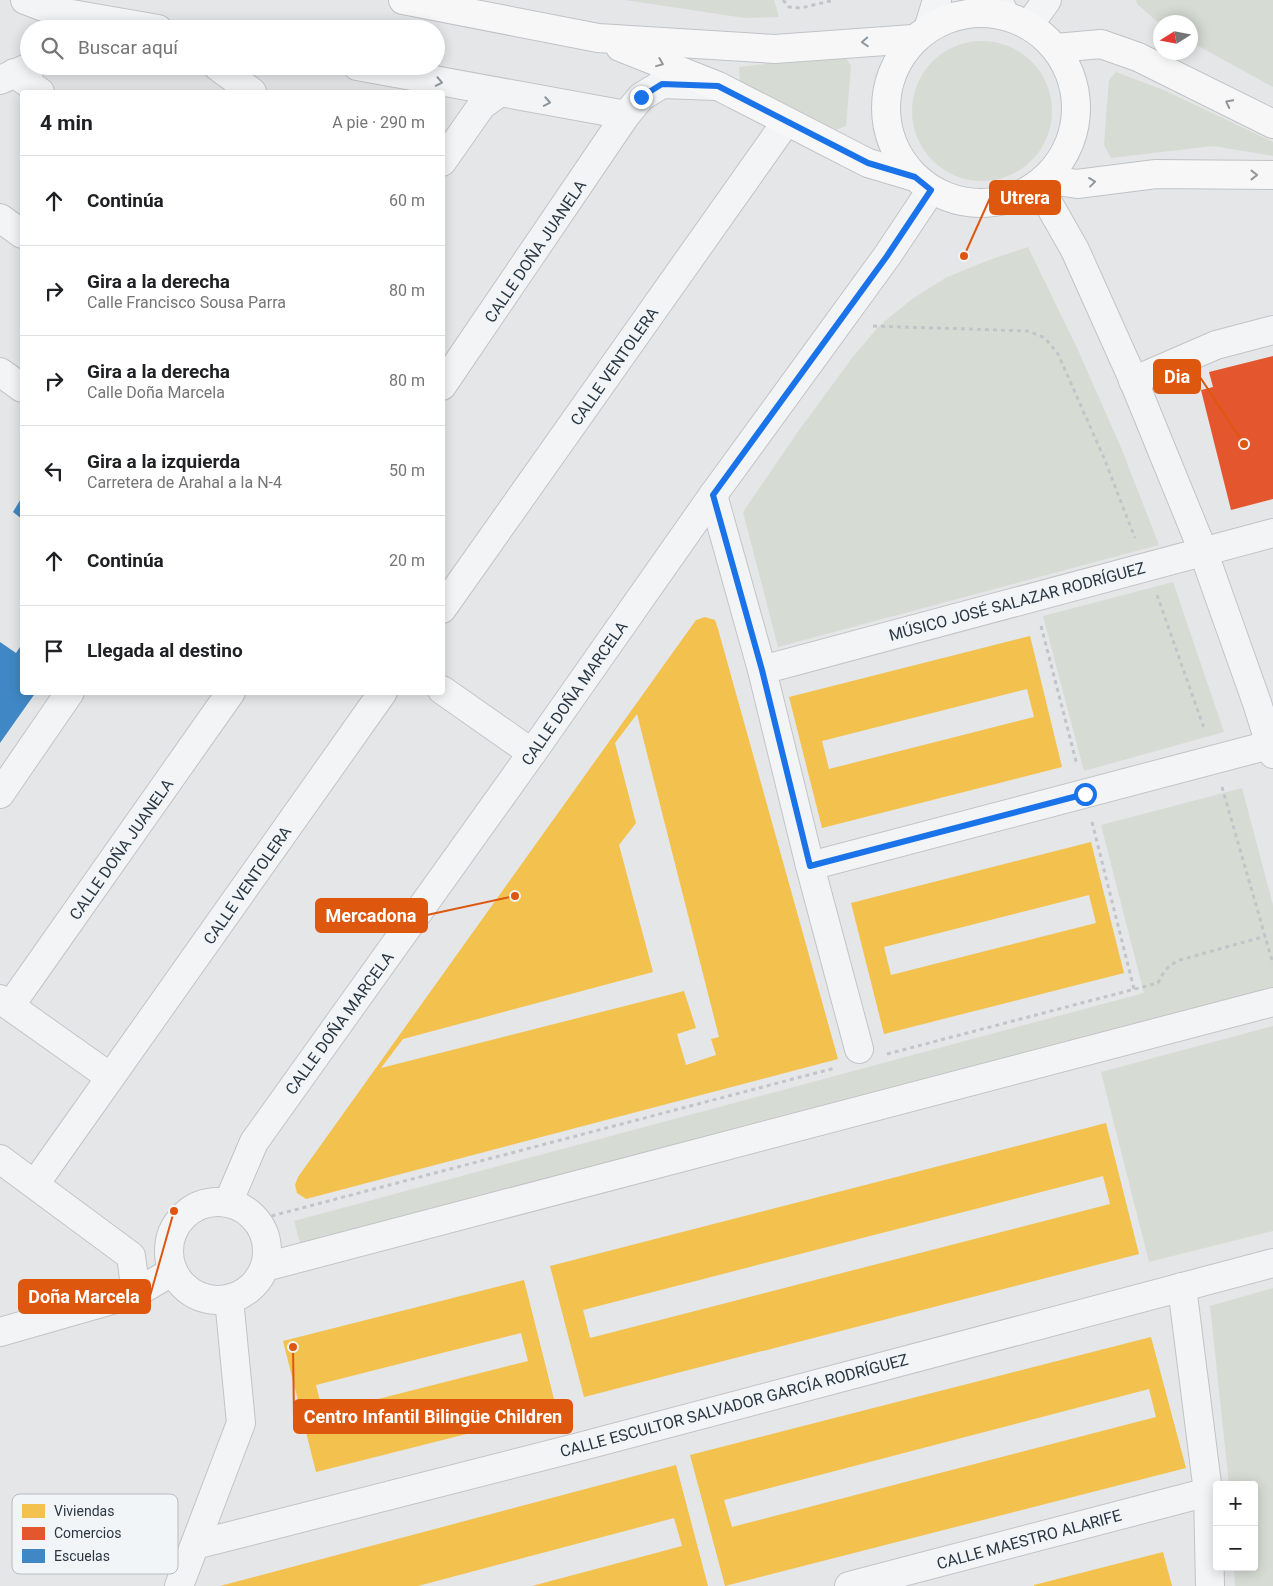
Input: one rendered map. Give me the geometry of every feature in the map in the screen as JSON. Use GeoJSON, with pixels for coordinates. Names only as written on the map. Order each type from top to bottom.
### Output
{"type":"FeatureCollection","features":[{"type":"Feature","properties":{"kind":"main road"},"geometry":{"type":"LineString","coordinates":[[403,0],[598,38],[775,49],[921,33]]}},
{"type":"Feature","properties":{"kind":"main road"},"geometry":{"type":"LineString","coordinates":[[598,38],[718,86],[868,163],[923,184],[957,201],[985,203],[1013,198],[1041,182],[1063,157],[1074,130],[1076,101],[1070,73],[1056,48],[1044,35],[1011,13],[979,12],[953,16],[921,33],[898,59],[888,83],[885,109],[889,134],[899,157],[923,184]]}},
{"type":"Feature","properties":{"kind":"main road"},"geometry":{"type":"LineString","coordinates":[[1056,48],[1101,44],[1138,57],[1273,124]]}},
{"type":"Feature","properties":{"kind":"main road"},"geometry":{"type":"LineString","coordinates":[[1041,182],[1077,184],[1156,174],[1273,175]]}},
{"type":"Feature","properties":{"kind":"street"},"geometry":{"type":"LineString","coordinates":[[25,0],[54,11],[102,20]]}},
{"type":"Feature","properties":{"kind":"street"},"geometry":{"type":"LineString","coordinates":[[921,33],[937,0]]}},
{"type":"Feature","properties":{"kind":"street"},"geometry":{"type":"LineString","coordinates":[[1011,13],[1047,0]]}},
{"type":"Feature","properties":{"kind":"street"},"geometry":{"type":"LineString","coordinates":[[15,73],[37,90]]}},
{"type":"Feature","properties":{"kind":"street"},"geometry":{"type":"LineString","coordinates":[[229,75],[249,90]]}},
{"type":"Feature","properties":{"kind":"street"},"geometry":{"type":"LineString","coordinates":[[404,75],[626,115]]}},
{"type":"Feature","properties":{"kind":"street","name":"CALLE DOÑA JUANELA"},"geometry":{"type":"LineString","coordinates":[[445,382],[626,115],[641,97],[662,84],[718,86]]}},
{"type":"Feature","properties":{"kind":"street"},"geometry":{"type":"LineString","coordinates":[[445,158],[482,105],[499,93]]}},
{"type":"Feature","properties":{"kind":"street","name":"CALLE VENTOLERA"},"geometry":{"type":"LineString","coordinates":[[445,605],[786,122]]}},
{"type":"Feature","properties":{"kind":"street"},"geometry":{"type":"LineString","coordinates":[[810,866],[1272,747],[1203,551],[1133,381],[1075,250],[1041,182]]}},
{"type":"Feature","properties":{"kind":"street","name":"CALLE DOÑA MARCELA"},"geometry":{"type":"LineString","coordinates":[[228,1203],[254,1142],[532,753],[713,495],[887,256],[923,184]]}},
{"type":"Feature","properties":{"kind":"street"},"geometry":{"type":"LineString","coordinates":[[0,218],[20,233]]}},
{"type":"Feature","properties":{"kind":"street"},"geometry":{"type":"LineString","coordinates":[[1133,381],[1216,345],[1273,330]]}},
{"type":"Feature","properties":{"kind":"street"},"geometry":{"type":"LineString","coordinates":[[0,372],[20,387]]}},
{"type":"Feature","properties":{"kind":"street"},"geometry":{"type":"LineString","coordinates":[[713,495],[762,670],[810,866],[861,1057]]}},
{"type":"Feature","properties":{"kind":"street","name":"MÚSICO JOSÉ SALAZAR RODRÍGUEZ"},"geometry":{"type":"LineString","coordinates":[[762,670],[1273,533]]}},
{"type":"Feature","properties":{"kind":"street"},"geometry":{"type":"LineString","coordinates":[[445,692],[532,753]]}},
{"type":"Feature","properties":{"kind":"street"},"geometry":{"type":"LineString","coordinates":[[0,794],[68,695]]}},
{"type":"Feature","properties":{"kind":"street","name":"CALLE DOÑA JUANELA"},"geometry":{"type":"LineString","coordinates":[[5,1003],[229,695]]}},
{"type":"Feature","properties":{"kind":"street","name":"CALLE VENTOLERA"},"geometry":{"type":"LineString","coordinates":[[34,1184],[381,695]]}},
{"type":"Feature","properties":{"kind":"street"},"geometry":{"type":"LineString","coordinates":[[265,1267],[1273,1002]]}},
{"type":"Feature","properties":{"kind":"street"},"geometry":{"type":"LineString","coordinates":[[5,1003],[110,1077]]}},
{"type":"Feature","properties":{"kind":"street"},"geometry":{"type":"LineString","coordinates":[[0,1159],[131,1256],[136,1293]]}},
{"type":"Feature","properties":{"kind":"street"},"geometry":{"type":"LineString","coordinates":[[213,1202],[228,1203],[243,1209],[256,1220],[264,1234],[267,1251],[265,1267],[257,1282],[245,1293],[229,1299],[212,1300],[196,1296],[182,1285],[173,1271],[169,1256],[170,1241],[175,1226],[185,1214],[198,1206],[213,1202]]}},
{"type":"Feature","properties":{"kind":"street","name":"CALLE ESCULTOR SALVADOR GARCÍA RODRÍGUEZ"},"geometry":{"type":"LineString","coordinates":[[195,1546],[1273,1264]]}},
{"type":"Feature","properties":{"kind":"street"},"geometry":{"type":"LineString","coordinates":[[0,1332],[136,1293],[173,1271]]}},
{"type":"Feature","properties":{"kind":"street"},"geometry":{"type":"LineString","coordinates":[[1182,1287],[1208,1492],[1210,1586]]}},
{"type":"Feature","properties":{"kind":"street"},"geometry":{"type":"LineString","coordinates":[[179,1586],[241,1423],[229,1299]]}},
{"type":"Feature","properties":{"kind":"street","name":"CALLE MAESTRO ALARIFE"},"geometry":{"type":"LineString","coordinates":[[849,1586],[1208,1492]]}},
{"type":"Feature","properties":{"kind":"path"},"geometry":{"type":"LineString","coordinates":[[783,0],[789,7],[801,8],[834,0]]}},
{"type":"Feature","properties":{"kind":"path"},"geometry":{"type":"LineString","coordinates":[[256,1220],[861,1057],[1158,983],[1162,973],[1170,964],[1266,936]]}},
{"type":"Feature","properties":{"kind":"shaded area"},"geometry":{"type":"Polygon","coordinates":[[[625,0],[774,0],[779,17],[745,18],[625,0]]]}},
{"type":"Feature","properties":{"kind":"shaded area"},"geometry":{"type":"Polygon","coordinates":[[[1136,0],[1273,0],[1273,87],[1198,46],[1198,15],[1153,15],[1153,18],[1137,4],[1136,0]]]}},
{"type":"Feature","properties":{"kind":"shaded area"},"geometry":{"type":"Polygon","coordinates":[[[982,41],[996,42],[1009,46],[1031,62],[1047,84],[1051,97],[1051,125],[1047,138],[1031,160],[1009,176],[996,180],[982,181],[968,180],[955,176],[933,160],[917,138],[913,125],[912,111],[913,97],[917,84],[933,62],[955,46],[968,42],[982,41]]]}},
{"type":"Feature","properties":{"kind":"shaded area"},"geometry":{"type":"Polygon","coordinates":[[[844,55],[851,66],[846,126],[833,131],[740,83],[739,67],[844,55]]]}},
{"type":"Feature","properties":{"kind":"shaded area"},"geometry":{"type":"Polygon","coordinates":[[[1116,72],[1166,91],[1273,142],[1273,156],[1213,146],[1111,158],[1104,145],[1109,80],[1116,72]]]}},
{"type":"Feature","properties":{"kind":"shaded area"},"geometry":{"type":"Polygon","coordinates":[[[1028,247],[1078,350],[1122,450],[1159,545],[778,647],[743,512],[797,433],[852,358],[879,326],[912,299],[947,277],[1028,247]]]}},
{"type":"Feature","properties":{"kind":"shaded area"},"geometry":{"type":"Polygon","coordinates":[[[1173,582],[1224,732],[1084,771],[1043,616],[1173,582]]]}},
{"type":"Feature","properties":{"kind":"shaded area"},"geometry":{"type":"Polygon","coordinates":[[[1242,788],[1273,905],[1273,988],[300,1243],[294,1221],[1144,993],[1101,825],[1242,788]]]}},
{"type":"Feature","properties":{"kind":"shaded area"},"geometry":{"type":"Polygon","coordinates":[[[1273,1026],[1273,1231],[1149,1262],[1101,1072],[1273,1026]]]}},
{"type":"Feature","properties":{"kind":"shaded area"},"geometry":{"type":"Polygon","coordinates":[[[1273,1288],[1273,1586],[1235,1586],[1234,1571],[1258,1571],[1258,1481],[1229,1481],[1210,1306],[1273,1288]]]}},
{"type":"Feature","properties":{"kind":"building: Viviendas"},"geometry":{"type":"Polygon","coordinates":[[[705,617],[715,620],[718,629],[838,1059],[306,1199],[297,1193],[295,1185],[298,1177],[696,620],[705,617]],[[637,714],[615,743],[636,823],[619,845],[653,972],[403,1039],[381,1068],[684,991],[696,1028],[677,1034],[686,1065],[716,1055],[711,1039],[719,1037],[637,714]]]}},
{"type":"Feature","properties":{"kind":"building: Viviendas"},"geometry":{"type":"Polygon","coordinates":[[[1030,636],[1062,767],[822,828],[789,697],[1030,636]],[[1027,689],[822,741],[829,769],[1034,717],[1027,689]]]}},
{"type":"Feature","properties":{"kind":"building: Viviendas"},"geometry":{"type":"Polygon","coordinates":[[[1091,842],[1124,973],[884,1034],[851,903],[1091,842]],[[1089,895],[884,947],[891,975],[1096,923],[1089,895]]]}},
{"type":"Feature","properties":{"kind":"building: Viviendas"},"geometry":{"type":"Polygon","coordinates":[[[1106,1123],[1139,1254],[584,1397],[550,1266],[1106,1123]],[[1103,1176],[583,1310],[590,1338],[1110,1204],[1103,1176]]]}},
{"type":"Feature","properties":{"kind":"building: Viviendas"},"geometry":{"type":"Polygon","coordinates":[[[524,1280],[557,1411],[316,1472],[283,1341],[524,1280]],[[521,1333],[316,1385],[323,1413],[528,1361],[521,1333]]]}},
{"type":"Feature","properties":{"kind":"building: Viviendas"},"geometry":{"type":"Polygon","coordinates":[[[1151,1337],[1186,1468],[725,1586],[690,1455],[1151,1337]],[[1149,1389],[724,1500],[732,1527],[1156,1417],[1149,1389]]]}},
{"type":"Feature","properties":{"kind":"building: Viviendas"},"geometry":{"type":"Polygon","coordinates":[[[676,1465],[708,1586],[532,1586],[682,1546],[674,1518],[418,1586],[220,1586],[676,1465]]]}},
{"type":"Feature","properties":{"kind":"building: Viviendas"},"geometry":{"type":"Polygon","coordinates":[[[1163,1552],[1172,1586],[1034,1586],[1034,1585],[1163,1552]]]}},
{"type":"Feature","properties":{"kind":"building: Comercios"},"geometry":{"type":"Polygon","coordinates":[[[1273,356],[1273,499],[1231,510],[1201,390],[1213,387],[1209,372],[1273,356]]]}},
{"type":"Feature","properties":{"kind":"building: Escuelas"},"geometry":{"type":"Polygon","coordinates":[[[20,500],[20,517],[13,512],[20,500]]]}},
{"type":"Feature","properties":{"kind":"building: Escuelas"},"geometry":{"type":"Polygon","coordinates":[[[0,642],[16,653],[20,647],[20,695],[34,695],[0,743],[0,642]]]}},
{"type":"Feature","properties":{"kind":"place","name":"Utrera"},"geometry":{"type":"Point","coordinates":[964,256]}},
{"type":"Feature","properties":{"kind":"place","name":"Dia"},"geometry":{"type":"Point","coordinates":[1244,444]}},
{"type":"Feature","properties":{"kind":"place","name":"Mercadona"},"geometry":{"type":"Point","coordinates":[515,896]}},
{"type":"Feature","properties":{"kind":"place","name":"Doña Marcela"},"geometry":{"type":"Point","coordinates":[174,1211]}},
{"type":"Feature","properties":{"kind":"place","name":"Centro Infantil Bilingüe Children"},"geometry":{"type":"Point","coordinates":[293,1347]}},
{"type":"Feature","properties":{"kind":"route"},"geometry":{"type":"LineString","coordinates":[[641,97],[662,84],[718,86],[868,163],[915,177],[931,190],[887,256],[713,495],[762,670],[810,866],[1085,794]]}}]}
